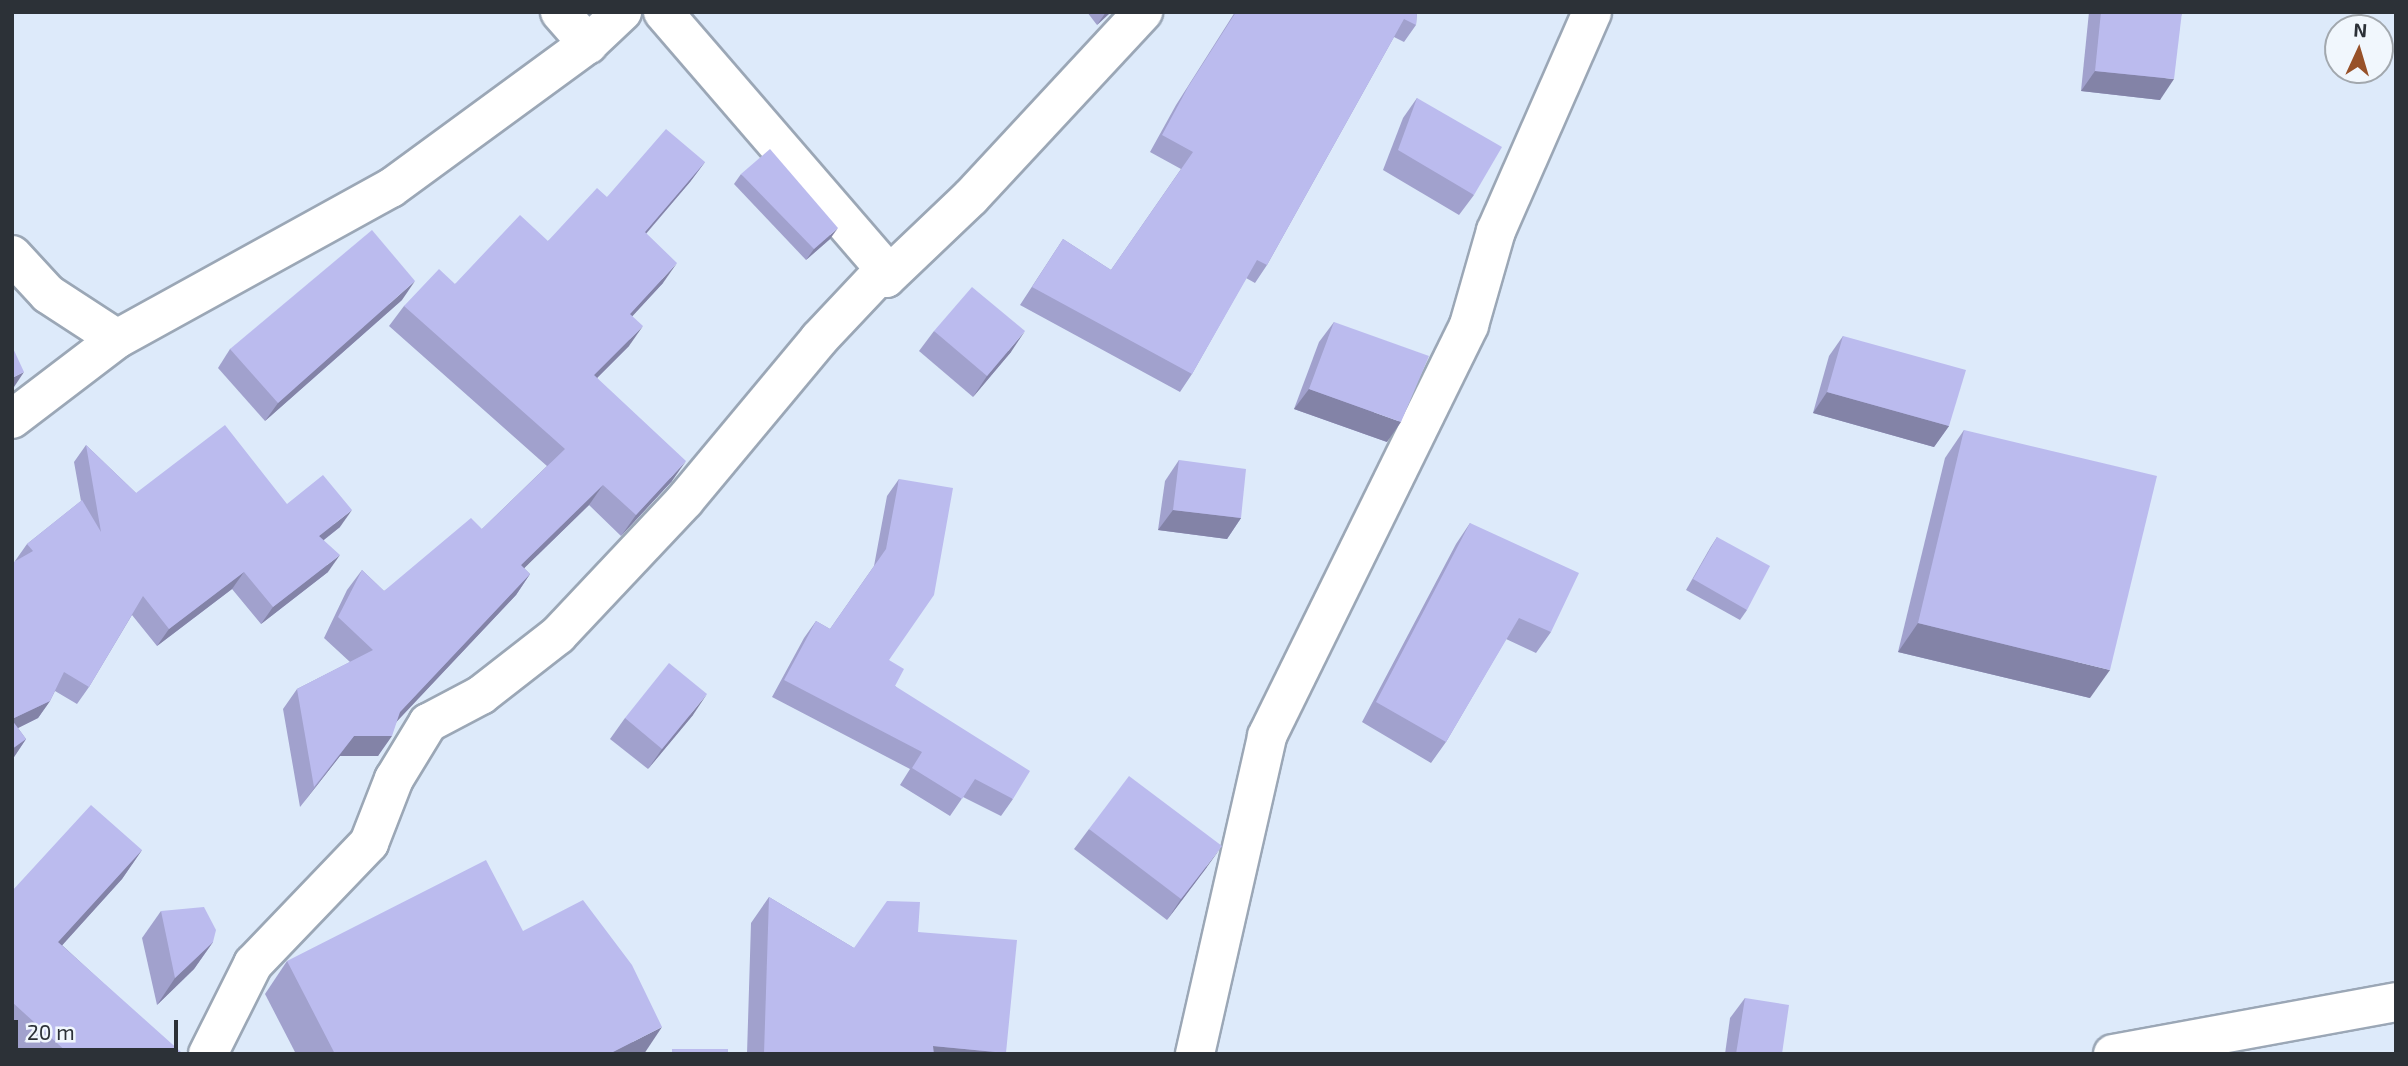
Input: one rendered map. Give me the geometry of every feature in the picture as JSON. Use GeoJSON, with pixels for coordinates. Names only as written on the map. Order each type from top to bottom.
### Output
{"type":"FeatureCollection","features":[{"type":"Feature","properties":{"kind":"street"},"geometry":{"type":"LineString","coordinates":[[560,12],[588,44]]}},
{"type":"Feature","properties":{"kind":"street"},"geometry":{"type":"LineString","coordinates":[[12,419],[117,339],[391,188],[588,44],[622,12]]}},
{"type":"Feature","properties":{"kind":"street"},"geometry":{"type":"LineString","coordinates":[[663,12],[885,269],[886,278],[971,197],[1143,12]]}},
{"type":"Feature","properties":{"kind":"street"},"geometry":{"type":"LineString","coordinates":[[1195,1054],[1267,736],[1469,325],[1496,231],[1592,12]]}},
{"type":"Feature","properties":{"kind":"street"},"geometry":{"type":"LineString","coordinates":[[12,255],[30,294],[117,339]]}},
{"type":"Feature","properties":{"kind":"street"},"geometry":{"type":"LineString","coordinates":[[208,1054],[253,964],[369,843],[394,779],[428,723],[481,695],[558,635],[685,500],[885,269]]}},
{"type":"Feature","properties":{"kind":"street"},"geometry":{"type":"LineString","coordinates":[[2113,1054],[2396,1002]]}},
{"type":"Feature","properties":{"kind":"building"},"geometry":{"type":"Polygon","coordinates":[[[1236,12],[1417,12],[1416,25],[1404,19],[1267,265],[1257,260],[1192,374],[1032,287],[1063,239],[1111,270],[1193,152],[1162,135],[1188,87],[1236,12]]]}},
{"type":"Feature","properties":{"kind":"building"},"geometry":{"type":"Polygon","coordinates":[[[2101,12],[2182,12],[2174,79],[2095,71],[2101,12]]]}},
{"type":"Feature","properties":{"kind":"building"},"geometry":{"type":"Polygon","coordinates":[[[1417,98],[1502,147],[1474,195],[1398,150],[1417,98]]]}},
{"type":"Feature","properties":{"kind":"building"},"geometry":{"type":"Polygon","coordinates":[[[666,129],[705,162],[645,232],[677,263],[630,314],[643,326],[594,375],[686,461],[636,515],[603,485],[521,565],[530,574],[400,712],[392,736],[354,736],[314,787],[297,689],[373,650],[338,617],[362,570],[384,591],[471,518],[482,529],[565,449],[404,306],[439,269],[455,284],[520,215],[548,241],[597,188],[607,197],[666,129]]]}},
{"type":"Feature","properties":{"kind":"building"},"geometry":{"type":"Polygon","coordinates":[[[770,149],[838,228],[814,249],[741,174],[770,149]]]}},
{"type":"Feature","properties":{"kind":"building"},"geometry":{"type":"Polygon","coordinates":[[[372,230],[415,281],[278,403],[230,349],[372,230]]]}},
{"type":"Feature","properties":{"kind":"building"},"geometry":{"type":"Polygon","coordinates":[[[972,287],[1025,331],[987,376],[934,331],[972,287]]]}},
{"type":"Feature","properties":{"kind":"building"},"geometry":{"type":"Polygon","coordinates":[[[1334,322],[1429,356],[1401,422],[1309,389],[1334,322]]]}},
{"type":"Feature","properties":{"kind":"building"},"geometry":{"type":"Polygon","coordinates":[[[1843,336],[1966,370],[1949,426],[1827,392],[1843,336]]]}},
{"type":"Feature","properties":{"kind":"building"},"geometry":{"type":"Polygon","coordinates":[[[12,346],[24,372],[12,378],[12,346]]]}},
{"type":"Feature","properties":{"kind":"building"},"geometry":{"type":"Polygon","coordinates":[[[225,425],[287,504],[323,475],[352,510],[319,536],[340,555],[273,607],[244,572],[169,629],[143,596],[89,687],[64,672],[50,701],[12,719],[12,563],[33,551],[27,544],[82,500],[101,532],[86,445],[136,493],[225,425]]]}},
{"type":"Feature","properties":{"kind":"building"},"geometry":{"type":"Polygon","coordinates":[[[1964,430],[2157,476],[2110,670],[1918,623],[1964,430]]]}},
{"type":"Feature","properties":{"kind":"building"},"geometry":{"type":"Polygon","coordinates":[[[1179,460],[1246,469],[1241,518],[1173,510],[1179,460]]]}},
{"type":"Feature","properties":{"kind":"building"},"geometry":{"type":"Polygon","coordinates":[[[899,479],[953,488],[934,595],[889,660],[904,669],[895,686],[1030,771],[1013,799],[975,779],[962,799],[912,768],[922,752],[784,680],[816,621],[830,629],[886,549],[899,479]]]}},
{"type":"Feature","properties":{"kind":"building"},"geometry":{"type":"Polygon","coordinates":[[[1470,523],[1579,573],[1551,632],[1519,618],[1446,742],[1376,702],[1470,523]]]}},
{"type":"Feature","properties":{"kind":"building"},"geometry":{"type":"Polygon","coordinates":[[[1717,537],[1770,566],[1747,610],[1693,579],[1717,537]]]}},
{"type":"Feature","properties":{"kind":"building"},"geometry":{"type":"Polygon","coordinates":[[[669,663],[707,694],[662,749],[625,718],[669,663]]]}},
{"type":"Feature","properties":{"kind":"building"},"geometry":{"type":"Polygon","coordinates":[[[12,720],[26,739],[12,749],[12,720]]]}},
{"type":"Feature","properties":{"kind":"building"},"geometry":{"type":"Polygon","coordinates":[[[1129,776],[1222,846],[1181,899],[1089,829],[1129,776]]]}},
{"type":"Feature","properties":{"kind":"building"},"geometry":{"type":"Polygon","coordinates":[[[91,805],[142,850],[58,942],[181,1052],[180,1054],[69,1054],[12,1002],[12,891],[91,805]]]}},
{"type":"Feature","properties":{"kind":"building"},"geometry":{"type":"Polygon","coordinates":[[[486,860],[523,931],[583,900],[632,965],[662,1027],[609,1054],[335,1054],[287,961],[486,860]]]}},
{"type":"Feature","properties":{"kind":"building"},"geometry":{"type":"Polygon","coordinates":[[[769,897],[854,948],[887,901],[920,902],[918,932],[1017,940],[1006,1053],[933,1046],[934,1054],[764,1054],[769,897]]]}},
{"type":"Feature","properties":{"kind":"building"},"geometry":{"type":"Polygon","coordinates":[[[204,907],[216,930],[213,942],[175,978],[161,911],[204,907]]]}},
{"type":"Feature","properties":{"kind":"building"},"geometry":{"type":"Polygon","coordinates":[[[1745,998],[1789,1005],[1782,1054],[1736,1054],[1745,998]]]}},
{"type":"Feature","properties":{"kind":"building"},"geometry":{"type":"Polygon","coordinates":[[[672,1049],[728,1049],[728,1054],[672,1054],[672,1049]]]}}]}
